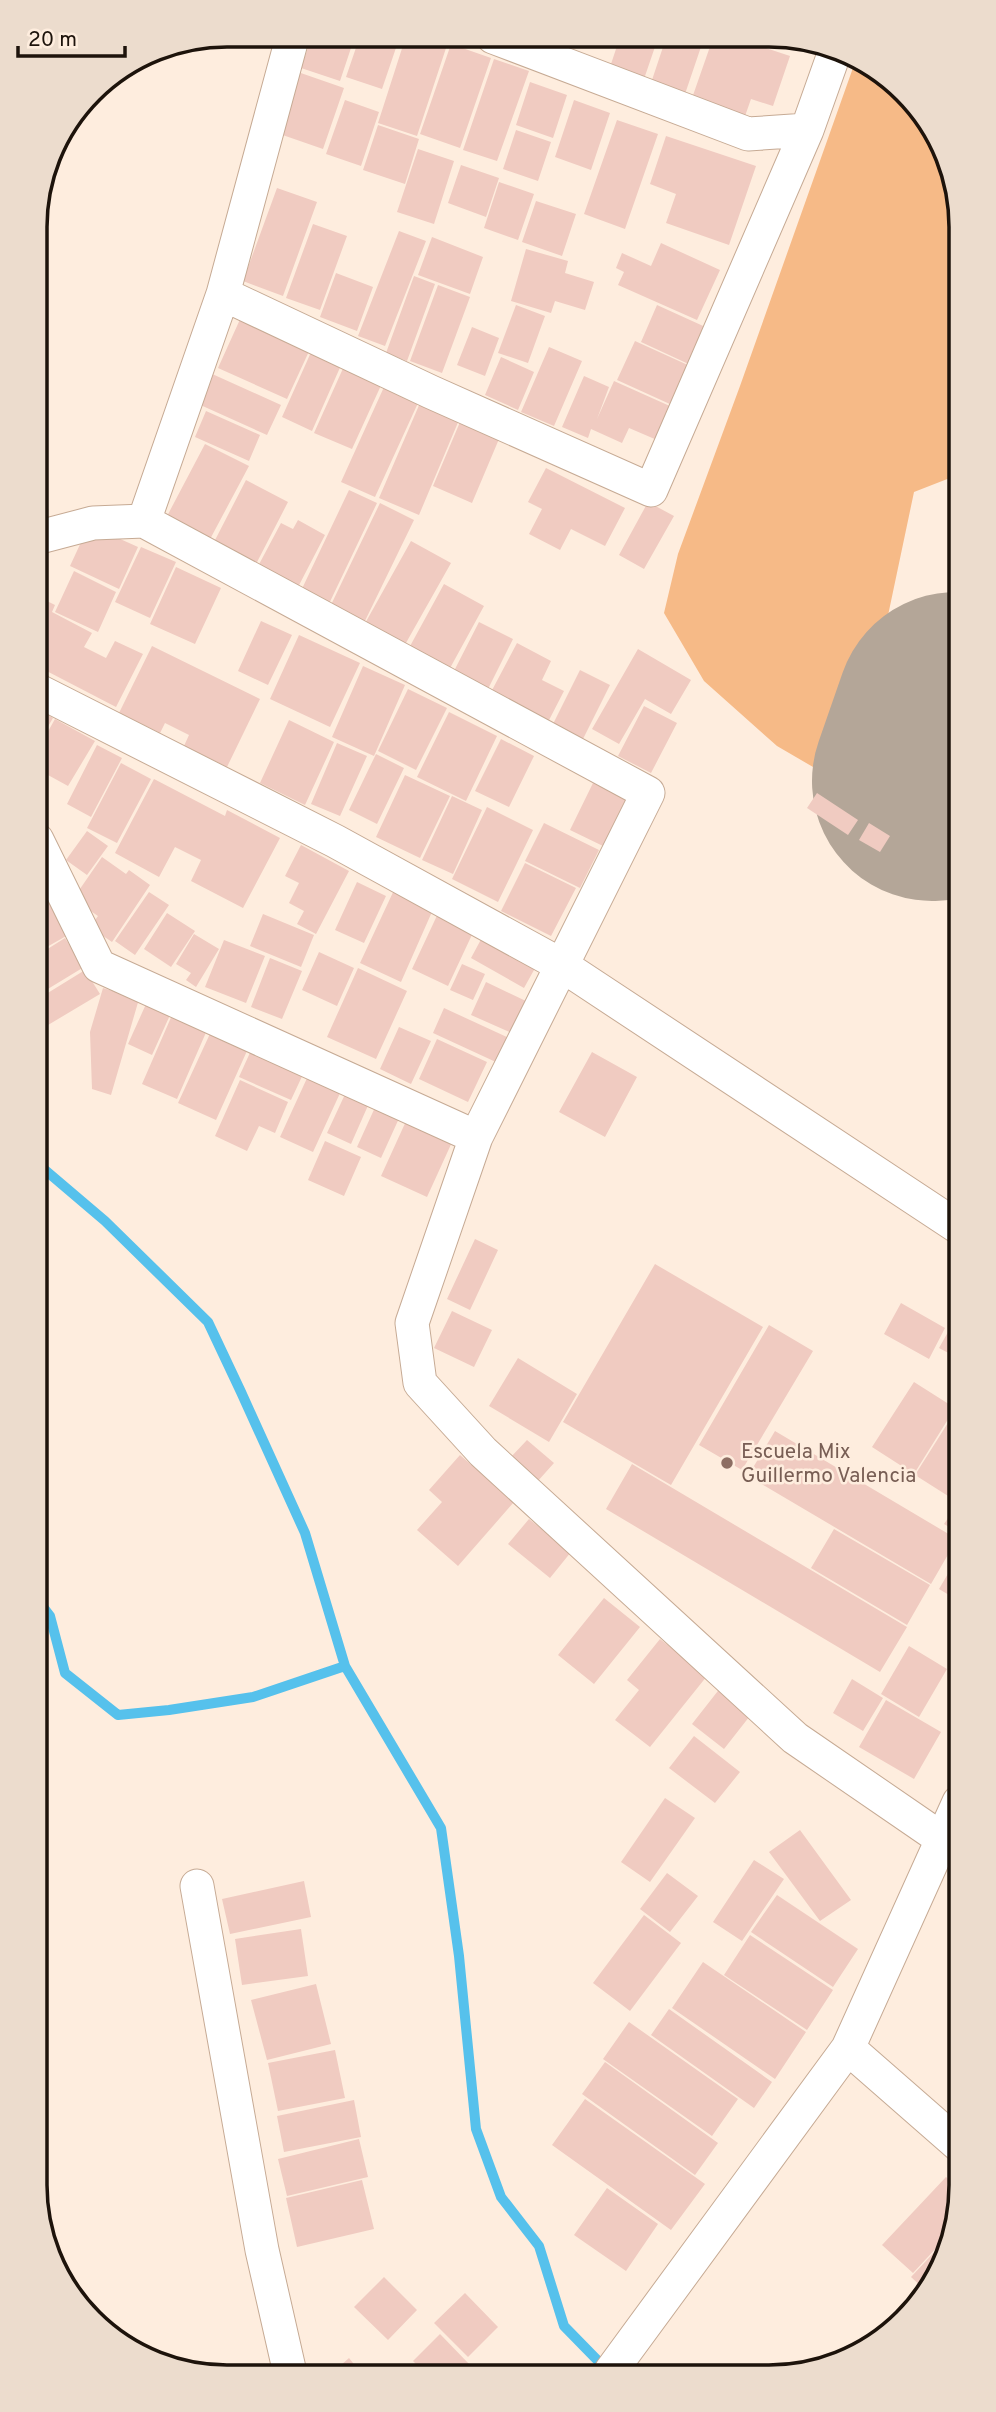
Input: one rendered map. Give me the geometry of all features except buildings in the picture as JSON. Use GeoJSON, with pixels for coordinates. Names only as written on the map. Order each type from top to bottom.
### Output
{"type":"FeatureCollection","features":[{"type":"Feature","properties":{"kind":"street"},"geometry":{"type":"LineString","coordinates":[[144,522],[223,294],[290,47]]}},
{"type":"Feature","properties":{"kind":"street"},"geometry":{"type":"LineString","coordinates":[[520,47],[748,134],[807,130]]}},
{"type":"Feature","properties":{"kind":"street"},"geometry":{"type":"LineString","coordinates":[[223,294],[430,391],[651,489],[807,130],[832,59]]}},
{"type":"Feature","properties":{"kind":"street"},"geometry":{"type":"LineString","coordinates":[[48,535],[93,523],[144,522],[648,793],[476,1137],[412,1323],[421,1383],[483,1452],[795,1738],[942,1839]]}},
{"type":"Feature","properties":{"kind":"street"},"geometry":{"type":"LineString","coordinates":[[48,695],[335,841],[563,966],[948,1221]]}},
{"type":"Feature","properties":{"kind":"street"},"geometry":{"type":"LineString","coordinates":[[48,862],[99,966],[476,1137]]}},
{"type":"Feature","properties":{"kind":"street"},"geometry":{"type":"LineString","coordinates":[[615,2365],[848,2048],[948,1826]]}},
{"type":"Feature","properties":{"kind":"street"},"geometry":{"type":"LineString","coordinates":[[197,1886],[262,2250],[287,2365]]}},
{"type":"Feature","properties":{"kind":"street"},"geometry":{"type":"LineString","coordinates":[[848,2048],[948,2136]]}},
{"type":"Feature","properties":{"kind":"shaded area"},"geometry":{"type":"Polygon","coordinates":[[[853,68],[896,100],[925,137],[943,181],[947,204],[949,478],[914,492],[862,739],[949,799],[949,844],[777,746],[704,681],[664,613],[678,554],[853,68]]]}},
{"type":"Feature","properties":{"kind":"waterway"},"geometry":{"type":"LineString","coordinates":[[48,1172],[105,1221],[208,1322],[241,1392],[305,1533],[345,1666],[441,1828],[459,1956],[476,2129],[501,2197],[539,2246],[564,2326],[602,2365]]}},
{"type":"Feature","properties":{"kind":"waterway"},"geometry":{"type":"LineString","coordinates":[[47,1612],[65,1673],[118,1715],[253,1697],[345,1666]]}},
{"type":"Feature","properties":{"kind":"runway"},"geometry":{"type":"LineString","coordinates":[[932,781],[949,733]]}},
{"type":"Feature","properties":{"kind":"place","name":"Escuela Mix Guillermo Valencia"},"geometry":{"type":"Point","coordinates":[727,1463]}}]}
